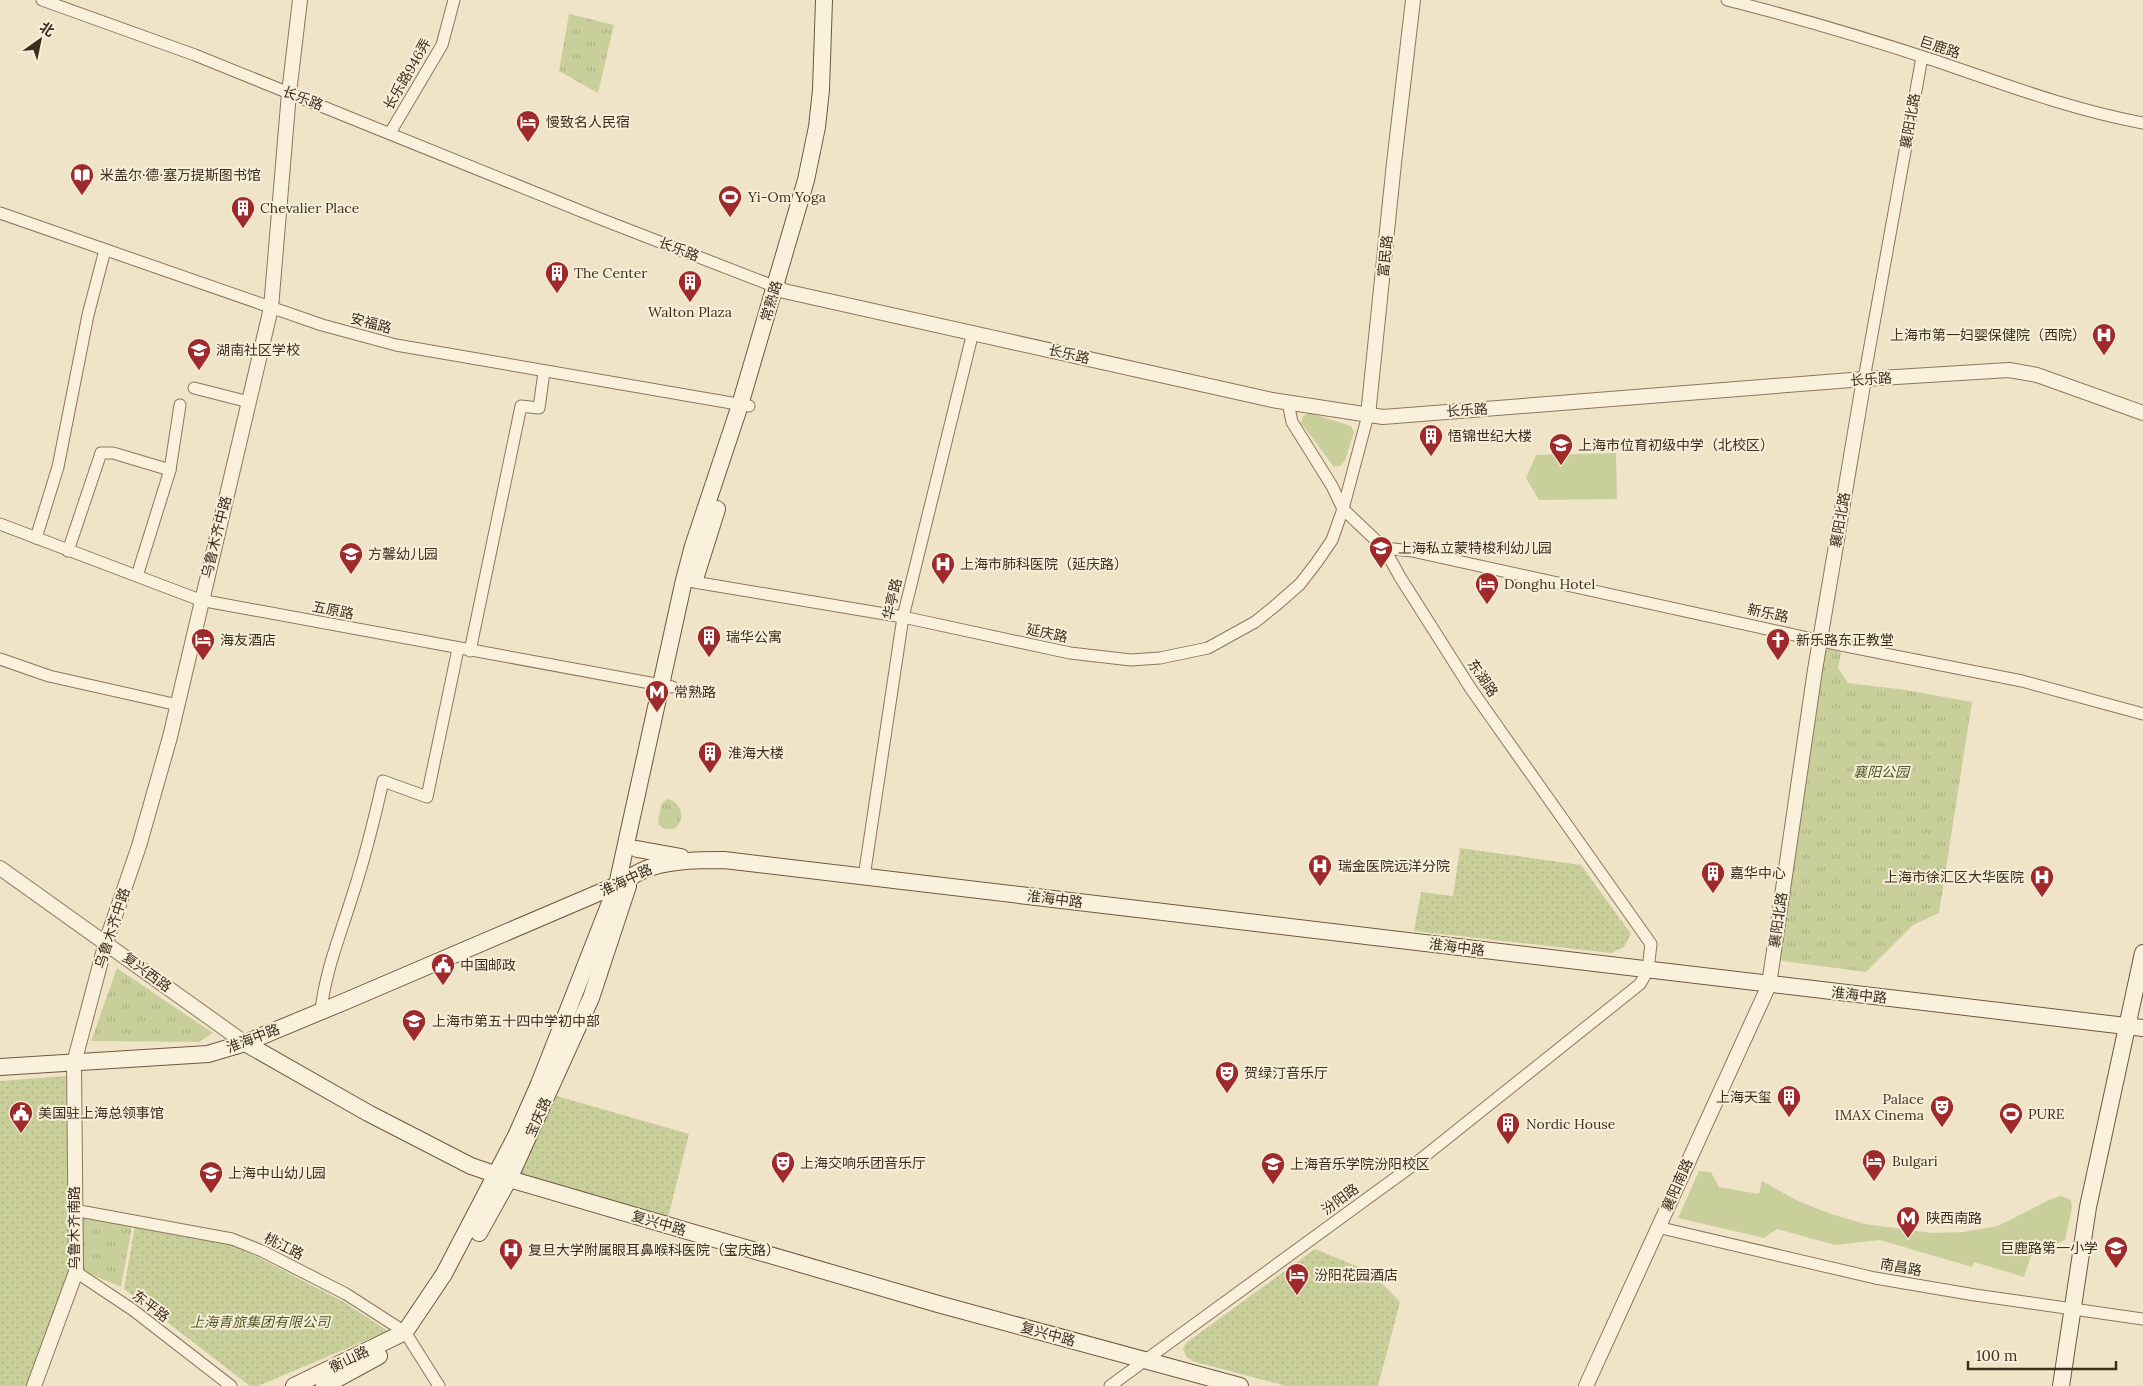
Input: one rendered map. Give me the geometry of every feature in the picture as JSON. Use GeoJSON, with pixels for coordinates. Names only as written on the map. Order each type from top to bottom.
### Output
{"type":"FeatureCollection","features":[{"type":"Feature","properties":{"kind":"main road","name":"常熟路"},"geometry":{"type":"LineString","coordinates":[[624,881],[689,581],[693,546],[744,405],[780,289],[806,180],[817,127],[824,52],[826,0]]}},
{"type":"Feature","properties":{"kind":"main road","name":"常熟路"},"geometry":{"type":"LineString","coordinates":[[624,881],[637,849],[667,687]]}},
{"type":"Feature","properties":{"kind":"main road"},"geometry":{"type":"LineString","coordinates":[[637,849],[701,860]]}},
{"type":"Feature","properties":{"kind":"main road","name":"淮海中路"},"geometry":{"type":"LineString","coordinates":[[0,1067],[208,1054],[245,1043],[321,1011],[624,881],[650,867],[681,861],[701,860],[724,860],[1768,985],[1948,1004],[2135,1028]]}},
{"type":"Feature","properties":{"kind":"main road","name":"宝庆路"},"geometry":{"type":"LineString","coordinates":[[407,1336],[503,1177],[591,998],[624,881]]}},
{"type":"Feature","properties":{"kind":"main road"},"geometry":{"type":"LineString","coordinates":[[2061,1386],[2088,1207],[2135,1028],[2143,953]]}},
{"type":"Feature","properties":{"kind":"main road","name":"复兴中路"},"geometry":{"type":"LineString","coordinates":[[245,1043],[368,1113],[471,1166],[928,1302],[1240,1386]]}},
{"type":"Feature","properties":{"kind":"main road","name":"衡山路"},"geometry":{"type":"LineString","coordinates":[[294,1386],[407,1336]]}},
{"type":"Feature","properties":{"kind":"main road","name":"衡山路"},"geometry":{"type":"LineString","coordinates":[[324,1386],[407,1336]]}},
{"type":"Feature","properties":{"kind":"street","name":"长乐路"},"geometry":{"type":"LineString","coordinates":[[42,0],[195,55],[598,218],[780,289],[1181,380],[1288,402],[1383,417],[1864,379],[2009,370],[2037,375],[2143,413]]}},
{"type":"Feature","properties":{"kind":"street","name":"乌鲁木齐中路"},"geometry":{"type":"LineString","coordinates":[[74,1063],[106,942],[139,846],[178,705],[200,600],[271,308],[289,93],[300,0]]}},
{"type":"Feature","properties":{"kind":"street","name":"长乐路946弄"},"geometry":{"type":"LineString","coordinates":[[390,133],[442,45],[454,0]]}},
{"type":"Feature","properties":{"kind":"street","name":"富民路"},"geometry":{"type":"LineString","coordinates":[[1343,509],[1368,415],[1413,0]]}},
{"type":"Feature","properties":{"kind":"street","name":"巨鹿路"},"geometry":{"type":"LineString","coordinates":[[1727,0],[1803,19],[1922,56],[2058,102],[2111,117],[2143,123]]}},
{"type":"Feature","properties":{"kind":"street","name":"襄阳北路"},"geometry":{"type":"LineString","coordinates":[[1768,985],[1820,640],[1864,379],[1922,56]]}},
{"type":"Feature","properties":{"kind":"street","name":"安福路"},"geometry":{"type":"LineString","coordinates":[[0,213],[271,308],[322,325],[396,345],[744,405]]}},
{"type":"Feature","properties":{"kind":"street"},"geometry":{"type":"LineString","coordinates":[[36,538],[58,467],[88,316],[105,250]]}},
{"type":"Feature","properties":{"kind":"street","name":"华亭路"},"geometry":{"type":"LineString","coordinates":[[864,877],[902,617],[973,332]]}},
{"type":"Feature","properties":{"kind":"street"},"geometry":{"type":"LineString","coordinates":[[470,651],[521,406],[539,408],[544,372]]}},
{"type":"Feature","properties":{"kind":"street"},"geometry":{"type":"LineString","coordinates":[[194,388],[249,402]]}},
{"type":"Feature","properties":{"kind":"street","name":"东湖路"},"geometry":{"type":"LineString","coordinates":[[1288,402],[1292,422],[1332,486],[1343,509],[1384,548],[1400,578],[1471,689],[1651,944],[1648,970]]}},
{"type":"Feature","properties":{"kind":"street"},"geometry":{"type":"LineString","coordinates":[[137,576],[170,470],[180,405]]}},
{"type":"Feature","properties":{"kind":"street"},"geometry":{"type":"LineString","coordinates":[[68,551],[101,453],[113,453],[170,470]]}},
{"type":"Feature","properties":{"kind":"street","name":"延庆路"},"geometry":{"type":"LineString","coordinates":[[689,581],[902,617],[1070,653],[1131,660],[1160,658],[1208,648],[1255,622],[1300,584],[1332,540],[1343,509]]}},
{"type":"Feature","properties":{"kind":"street","name":"五原路"},"geometry":{"type":"LineString","coordinates":[[0,524],[200,600],[667,687]]}},
{"type":"Feature","properties":{"kind":"street","name":"新乐路"},"geometry":{"type":"LineString","coordinates":[[1384,548],[1412,551],[2022,682],[2143,714]]}},
{"type":"Feature","properties":{"kind":"street"},"geometry":{"type":"LineString","coordinates":[[321,1011],[324,985],[352,897],[376,813],[383,780],[427,797],[458,649]]}},
{"type":"Feature","properties":{"kind":"street"},"geometry":{"type":"LineString","coordinates":[[0,659],[49,676],[178,705]]}},
{"type":"Feature","properties":{"kind":"street","name":"复兴西路"},"geometry":{"type":"LineString","coordinates":[[0,868],[245,1043]]}},
{"type":"Feature","properties":{"kind":"street","name":"汾阳路"},"geometry":{"type":"LineString","coordinates":[[1110,1386],[1416,1163],[1640,984],[1648,970]]}},
{"type":"Feature","properties":{"kind":"street","name":"襄阳南路"},"geometry":{"type":"LineString","coordinates":[[1586,1386],[1768,985]]}},
{"type":"Feature","properties":{"kind":"street","name":"乌鲁木齐南路"},"geometry":{"type":"LineString","coordinates":[[34,1386],[76,1272],[74,1063]]}},
{"type":"Feature","properties":{"kind":"street","name":"桃江路"},"geometry":{"type":"LineString","coordinates":[[74,1210],[232,1239],[262,1251],[346,1294],[407,1336],[439,1386]]}},
{"type":"Feature","properties":{"kind":"street","name":"南昌路"},"geometry":{"type":"LineString","coordinates":[[1657,1227],[1875,1278],[1975,1295],[2072,1307],[2143,1319]]}},
{"type":"Feature","properties":{"kind":"street","name":"东平路"},"geometry":{"type":"LineString","coordinates":[[76,1272],[133,1310],[231,1386]]}},
{"type":"Feature","properties":{"kind":"green space"},"geometry":{"type":"Polygon","coordinates":[[[569,14],[614,25],[598,93],[559,71],[569,14]]]}},
{"type":"Feature","properties":{"kind":"green space"},"geometry":{"type":"Polygon","coordinates":[[[1310,413],[1351,426],[1354,432],[1345,461],[1340,466],[1334,467],[1301,423],[1303,416],[1310,413]]]}},
{"type":"Feature","properties":{"kind":"green space"},"geometry":{"type":"Polygon","coordinates":[[[1616,453],[1617,499],[1539,500],[1526,478],[1536,455],[1616,453]]]}},
{"type":"Feature","properties":{"kind":"green space","name":"襄阳公园"},"geometry":{"type":"Polygon","coordinates":[[[1828,649],[1841,652],[1838,668],[1848,683],[1906,690],[1972,702],[1939,913],[1913,925],[1866,972],[1782,961],[1779,952],[1821,653],[1828,649]]]}},
{"type":"Feature","properties":{"kind":"green space"},"geometry":{"type":"Polygon","coordinates":[[[668,799],[680,808],[681,812],[680,821],[674,829],[664,829],[659,825],[658,820],[662,803],[668,799]]]}},
{"type":"Feature","properties":{"kind":"green space"},"geometry":{"type":"Polygon","coordinates":[[[1460,848],[1581,865],[1631,934],[1624,947],[1611,953],[1414,931],[1421,892],[1453,896],[1460,848]]]}},
{"type":"Feature","properties":{"kind":"green space"},"geometry":{"type":"Polygon","coordinates":[[[117,968],[213,1033],[199,1042],[91,1041],[117,968]]]}},
{"type":"Feature","properties":{"kind":"green space"},"geometry":{"type":"Polygon","coordinates":[[[66,1076],[69,1270],[27,1386],[0,1386],[0,1081],[66,1076]]]}},
{"type":"Feature","properties":{"kind":"green space"},"geometry":{"type":"Polygon","coordinates":[[[557,1096],[689,1134],[668,1218],[518,1174],[557,1096]]]}},
{"type":"Feature","properties":{"kind":"green space"},"geometry":{"type":"Polygon","coordinates":[[[1699,1171],[1711,1172],[1719,1187],[1759,1194],[1762,1181],[1798,1201],[1831,1214],[1865,1224],[1933,1233],[1963,1232],[1998,1226],[2049,1200],[2061,1196],[2071,1200],[2072,1208],[2065,1240],[2031,1256],[2024,1277],[1974,1262],[1972,1267],[1880,1240],[1835,1245],[1777,1229],[1764,1238],[1678,1218],[1699,1171]]]}},
{"type":"Feature","properties":{"kind":"green space"},"geometry":{"type":"Polygon","coordinates":[[[79,1217],[132,1226],[121,1287],[83,1271],[79,1217]]]}},
{"type":"Feature","properties":{"kind":"green space","name":"上海青旅集团有限公司"},"geometry":{"type":"Polygon","coordinates":[[[135,1226],[234,1245],[342,1301],[388,1331],[258,1386],[250,1386],[124,1289],[135,1226]]]}},
{"type":"Feature","properties":{"kind":"green space"},"geometry":{"type":"Polygon","coordinates":[[[1315,1249],[1371,1272],[1400,1302],[1378,1386],[1286,1386],[1192,1361],[1186,1356],[1183,1349],[1186,1343],[1315,1249]]]}},
{"type":"Feature","properties":{"kind":"place","name":"慢致名人民宿"},"geometry":{"type":"Point","coordinates":[528,143]}},
{"type":"Feature","properties":{"kind":"place","name":"米盖尔·德·塞万提斯图书馆"},"geometry":{"type":"Point","coordinates":[82,196]}},
{"type":"Feature","properties":{"kind":"place","name":"Yi-Om Yoga"},"geometry":{"type":"Point","coordinates":[730,218]}},
{"type":"Feature","properties":{"kind":"place","name":"Chevalier Place"},"geometry":{"type":"Point","coordinates":[243,229]}},
{"type":"Feature","properties":{"kind":"place","name":"The Center"},"geometry":{"type":"Point","coordinates":[557,294]}},
{"type":"Feature","properties":{"kind":"place","name":"Walton Plaza"},"geometry":{"type":"Point","coordinates":[690,303]}},
{"type":"Feature","properties":{"kind":"place","name":"上海市第一妇婴保健院（西院）"},"geometry":{"type":"Point","coordinates":[2104,356]}},
{"type":"Feature","properties":{"kind":"place","name":"湖南社区学校"},"geometry":{"type":"Point","coordinates":[199,371]}},
{"type":"Feature","properties":{"kind":"place","name":"悟锦世纪大楼"},"geometry":{"type":"Point","coordinates":[1431,457]}},
{"type":"Feature","properties":{"kind":"place","name":"上海市位育初级中学（北校区）"},"geometry":{"type":"Point","coordinates":[1561,466]}},
{"type":"Feature","properties":{"kind":"place","name":"上海私立蒙特梭利幼儿园"},"geometry":{"type":"Point","coordinates":[1381,569]}},
{"type":"Feature","properties":{"kind":"place","name":"方馨幼儿园"},"geometry":{"type":"Point","coordinates":[351,575]}},
{"type":"Feature","properties":{"kind":"place","name":"上海市肺科医院（延庆路）"},"geometry":{"type":"Point","coordinates":[943,585]}},
{"type":"Feature","properties":{"kind":"place","name":"Donghu Hotel"},"geometry":{"type":"Point","coordinates":[1487,605]}},
{"type":"Feature","properties":{"kind":"place","name":"瑞华公寓"},"geometry":{"type":"Point","coordinates":[709,658]}},
{"type":"Feature","properties":{"kind":"place","name":"海友酒店"},"geometry":{"type":"Point","coordinates":[203,661]}},
{"type":"Feature","properties":{"kind":"place","name":"新乐路东正教堂"},"geometry":{"type":"Point","coordinates":[1778,661]}},
{"type":"Feature","properties":{"kind":"place","name":"常熟路"},"geometry":{"type":"Point","coordinates":[657,713]}},
{"type":"Feature","properties":{"kind":"place","name":"淮海大楼"},"geometry":{"type":"Point","coordinates":[710,774]}},
{"type":"Feature","properties":{"kind":"place","name":"瑞金医院远洋分院"},"geometry":{"type":"Point","coordinates":[1320,887]}},
{"type":"Feature","properties":{"kind":"place","name":"嘉华中心"},"geometry":{"type":"Point","coordinates":[1713,894]}},
{"type":"Feature","properties":{"kind":"place","name":"上海市徐汇区大华医院"},"geometry":{"type":"Point","coordinates":[2042,898]}},
{"type":"Feature","properties":{"kind":"place","name":"中国邮政"},"geometry":{"type":"Point","coordinates":[443,986]}},
{"type":"Feature","properties":{"kind":"place","name":"上海市第五十四中学初中部"},"geometry":{"type":"Point","coordinates":[414,1042]}},
{"type":"Feature","properties":{"kind":"place","name":"贺绿汀音乐厅"},"geometry":{"type":"Point","coordinates":[1227,1094]}},
{"type":"Feature","properties":{"kind":"place","name":"上海天玺"},"geometry":{"type":"Point","coordinates":[1789,1118]}},
{"type":"Feature","properties":{"kind":"place","name":"Palace IMAX Cinema"},"geometry":{"type":"Point","coordinates":[1942,1128]}},
{"type":"Feature","properties":{"kind":"place","name":"美国驻上海总领事馆"},"geometry":{"type":"Point","coordinates":[21,1134]}},
{"type":"Feature","properties":{"kind":"place","name":"PURE"},"geometry":{"type":"Point","coordinates":[2011,1135]}},
{"type":"Feature","properties":{"kind":"place","name":"Nordic House"},"geometry":{"type":"Point","coordinates":[1508,1145]}},
{"type":"Feature","properties":{"kind":"place","name":"Bulgari"},"geometry":{"type":"Point","coordinates":[1874,1182]}},
{"type":"Feature","properties":{"kind":"place","name":"上海交响乐团音乐厅"},"geometry":{"type":"Point","coordinates":[783,1184]}},
{"type":"Feature","properties":{"kind":"place","name":"上海音乐学院汾阳校区"},"geometry":{"type":"Point","coordinates":[1273,1185]}},
{"type":"Feature","properties":{"kind":"place","name":"上海中山幼儿园"},"geometry":{"type":"Point","coordinates":[211,1194]}},
{"type":"Feature","properties":{"kind":"place","name":"陕西南路"},"geometry":{"type":"Point","coordinates":[1908,1239]}},
{"type":"Feature","properties":{"kind":"place","name":"巨鹿路第一小学"},"geometry":{"type":"Point","coordinates":[2116,1269]}},
{"type":"Feature","properties":{"kind":"place","name":"复旦大学附属眼耳鼻喉科医院（宝庆路）"},"geometry":{"type":"Point","coordinates":[511,1271]}},
{"type":"Feature","properties":{"kind":"place","name":"汾阳花园酒店"},"geometry":{"type":"Point","coordinates":[1297,1296]}}]}
